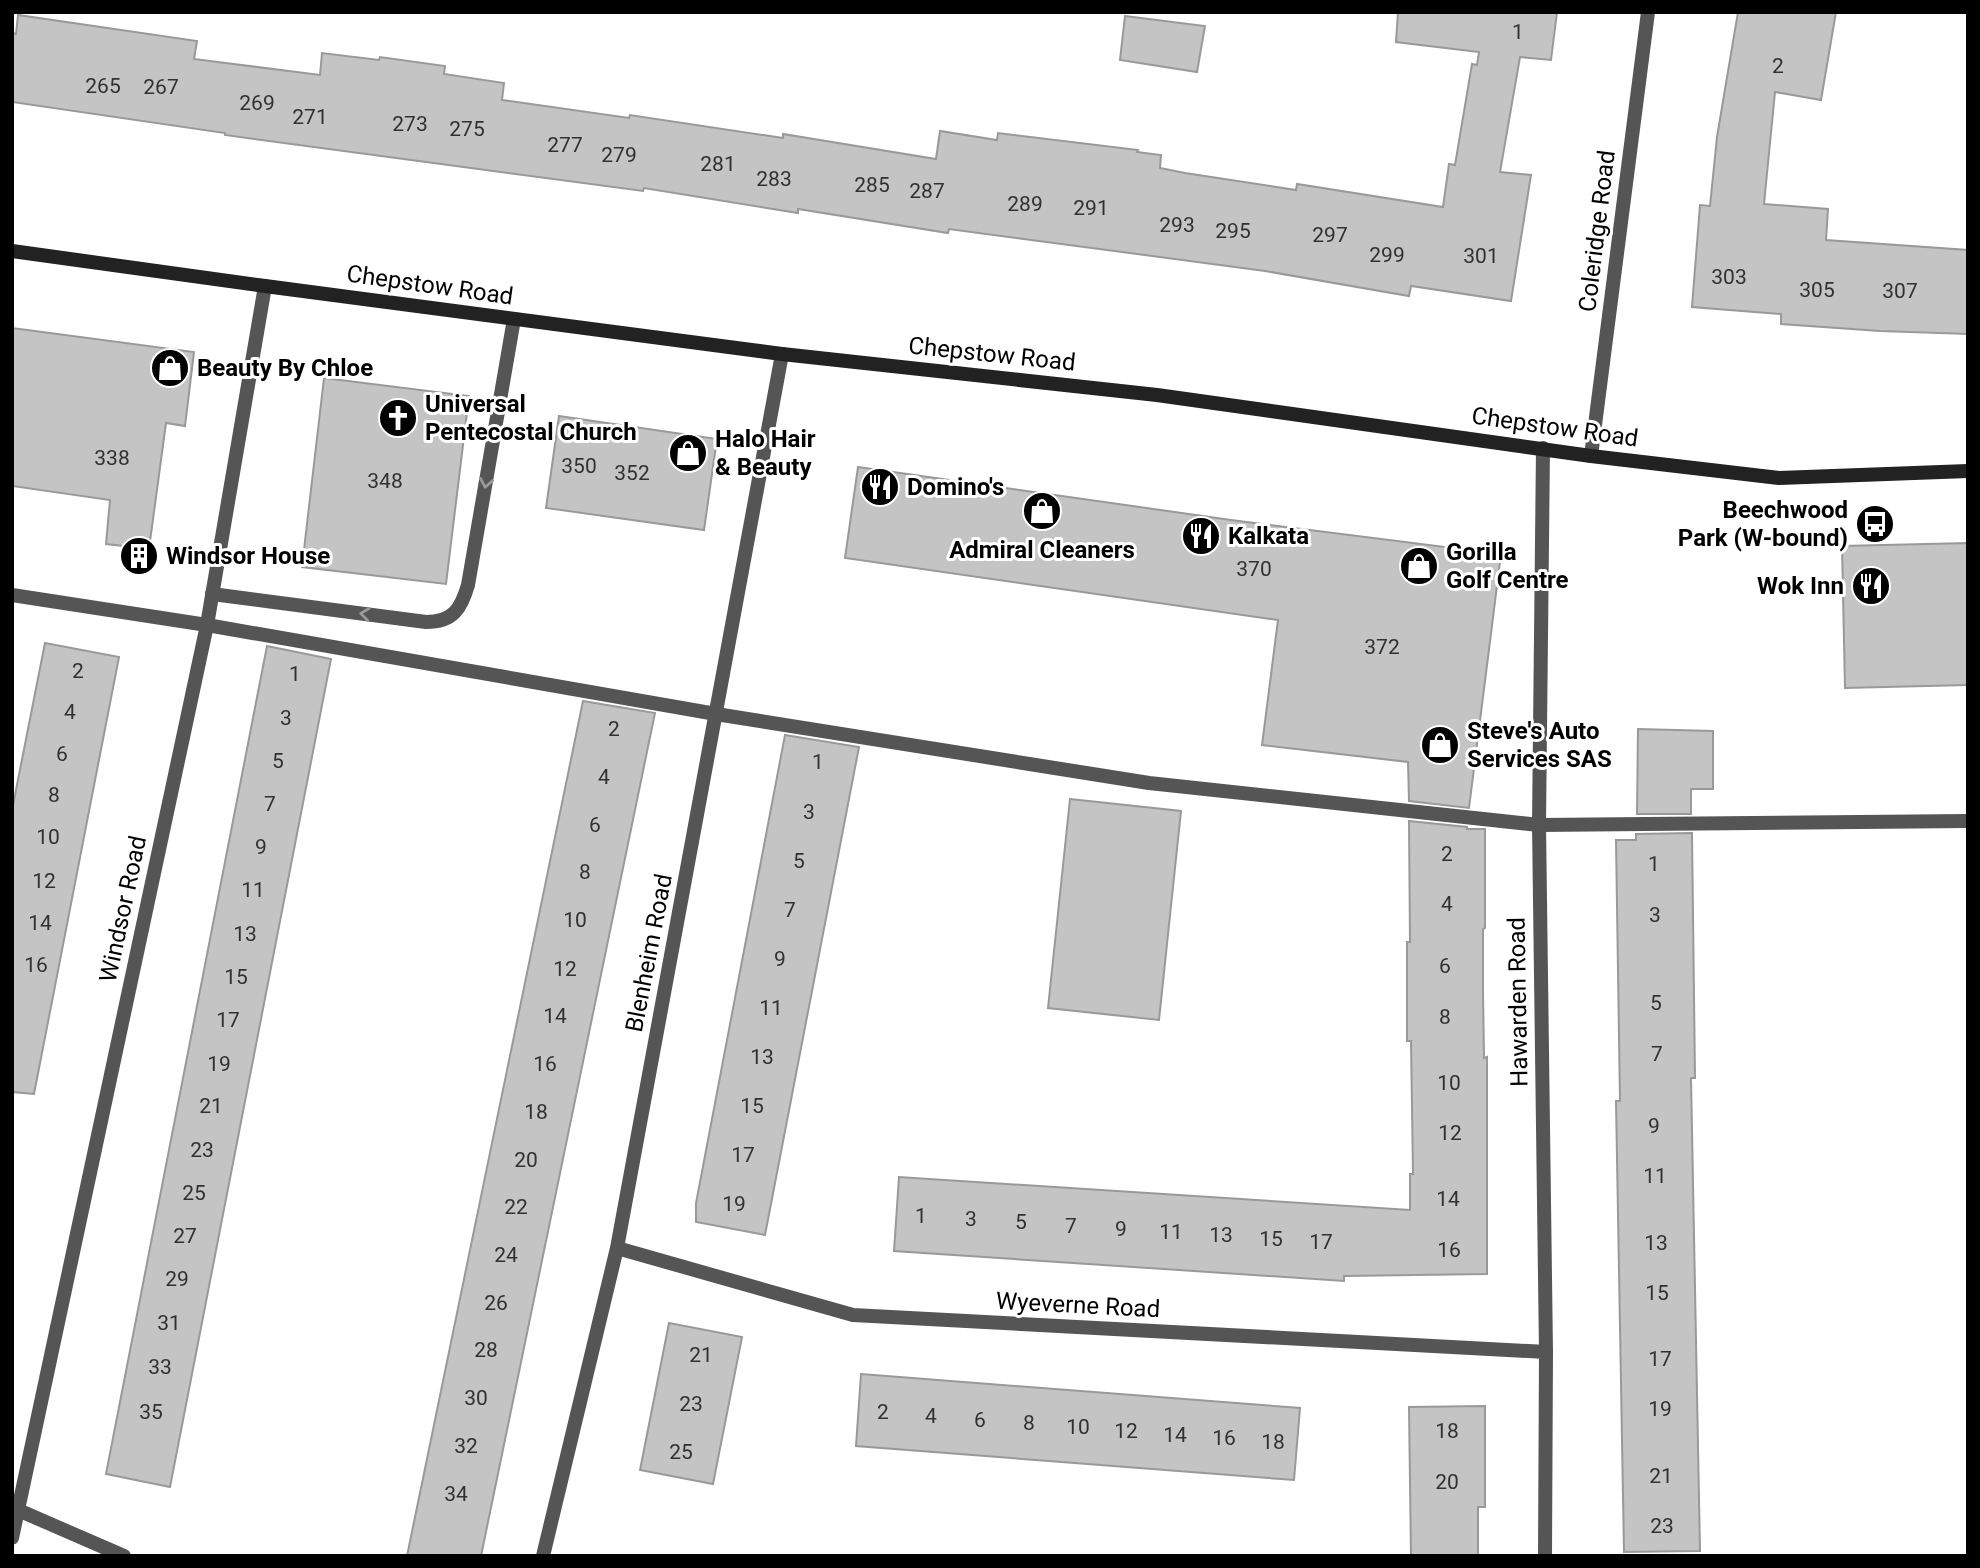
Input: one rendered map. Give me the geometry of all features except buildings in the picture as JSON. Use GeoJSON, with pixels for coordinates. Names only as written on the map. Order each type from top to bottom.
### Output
{"type":"FeatureCollection","features":[{"type":"Feature","properties":{"kind":"main road","name":"Chepstow Road"},"geometry":{"type":"LineString","coordinates":[[12,251],[782,354],[1157,395],[1591,456],[1779,478],[1968,471]]}},
{"type":"Feature","properties":{"kind":"street","name":"Coleridge Road"},"geometry":{"type":"LineString","coordinates":[[1591,456],[1648,12]]}},
{"type":"Feature","properties":{"kind":"street","name":"Windsor Road"},"geometry":{"type":"LineString","coordinates":[[12,1538],[206,625],[265,286]]}},
{"type":"Feature","properties":{"kind":"street"},"geometry":{"type":"LineString","coordinates":[[212,594],[426,622],[439,622],[455,613],[468,585],[514,319]]}},
{"type":"Feature","properties":{"kind":"street","name":"Blenheim Road"},"geometry":{"type":"LineString","coordinates":[[543,1556],[617,1248],[782,354]]}},
{"type":"Feature","properties":{"kind":"street","name":"Hawarden Road"},"geometry":{"type":"LineString","coordinates":[[1543,448],[1539,825],[1546,1352],[1545,1556]]}},
{"type":"Feature","properties":{"kind":"street"},"geometry":{"type":"LineString","coordinates":[[12,595],[206,625],[716,714],[1149,783],[1539,825],[1968,821]]}},
{"type":"Feature","properties":{"kind":"street","name":"Wyeverne Road"},"geometry":{"type":"LineString","coordinates":[[617,1248],[853,1315],[1546,1352]]}},
{"type":"Feature","properties":{"kind":"street"},"geometry":{"type":"LineString","coordinates":[[18,1510],[124,1556]]}},
{"type":"Feature","properties":{"kind":"place","name":"Beauty By Chloe"},"geometry":{"type":"Point","coordinates":[170,368]}},
{"type":"Feature","properties":{"kind":"place","name":"Universal Pentecostal Church"},"geometry":{"type":"Point","coordinates":[398,418]}},
{"type":"Feature","properties":{"kind":"place","name":"Halo Hair & Beauty"},"geometry":{"type":"Point","coordinates":[688,453]}},
{"type":"Feature","properties":{"kind":"place","name":"Domino's"},"geometry":{"type":"Point","coordinates":[880,487]}},
{"type":"Feature","properties":{"kind":"place","name":"Admiral Cleaners"},"geometry":{"type":"Point","coordinates":[1042,511]}},
{"type":"Feature","properties":{"kind":"place","name":"Beechwood Park (W-bound)"},"geometry":{"type":"Point","coordinates":[1875,524]}},
{"type":"Feature","properties":{"kind":"place","name":"Kalkata"},"geometry":{"type":"Point","coordinates":[1201,536]}},
{"type":"Feature","properties":{"kind":"place","name":"Windsor House"},"geometry":{"type":"Point","coordinates":[139,556]}},
{"type":"Feature","properties":{"kind":"place","name":"Gorilla Golf Centre"},"geometry":{"type":"Point","coordinates":[1419,566]}},
{"type":"Feature","properties":{"kind":"place","name":"Wok Inn"},"geometry":{"type":"Point","coordinates":[1871,586]}},
{"type":"Feature","properties":{"kind":"place","name":"Steve's Auto Services SAS"},"geometry":{"type":"Point","coordinates":[1440,745]}}]}
